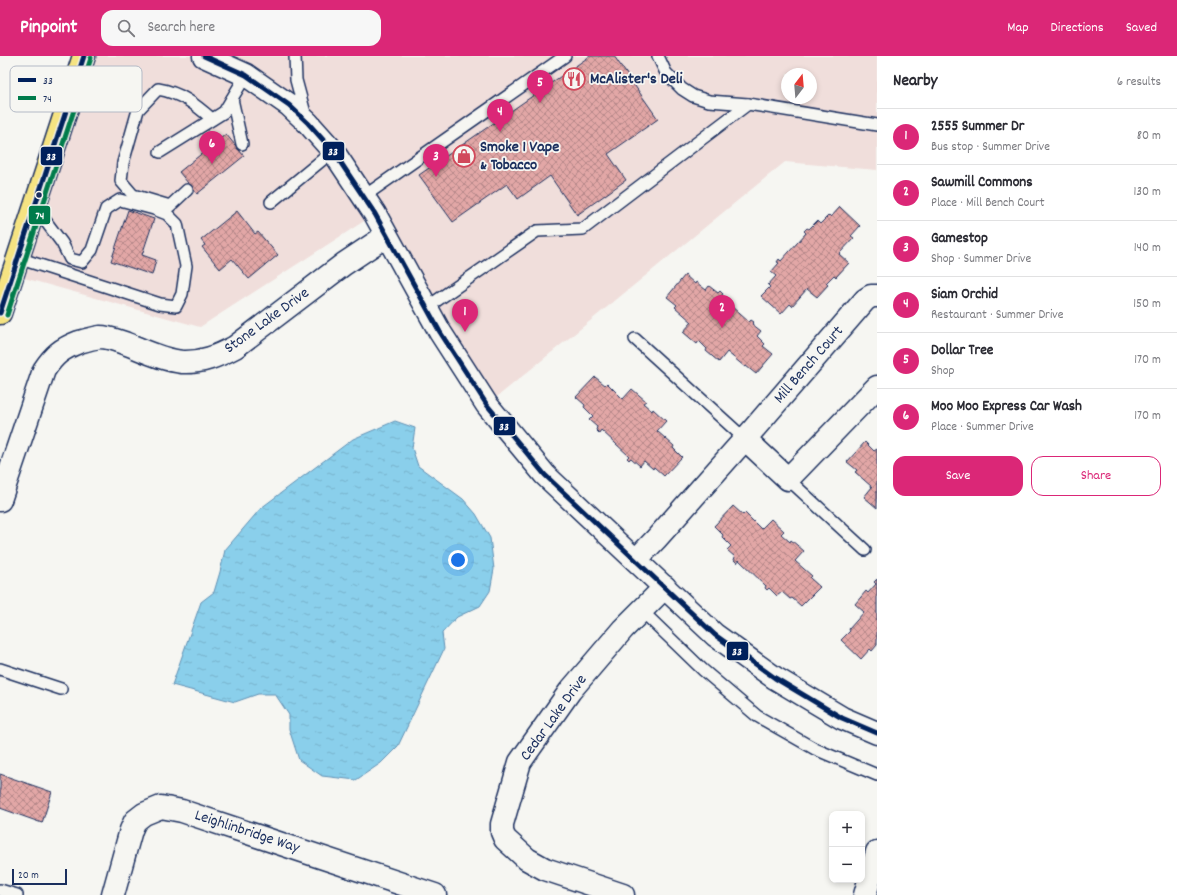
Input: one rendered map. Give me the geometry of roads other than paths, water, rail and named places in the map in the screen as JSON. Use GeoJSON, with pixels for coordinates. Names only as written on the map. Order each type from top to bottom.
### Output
{"type":"FeatureCollection","features":[{"type":"Feature","properties":{"kind":"main road"},"geometry":{"type":"LineString","coordinates":[[81,66],[84,56]]}},
{"type":"Feature","properties":{"kind":"main road"},"geometry":{"type":"LineString","coordinates":[[0,313],[66,112]]}},
{"type":"Feature","properties":{"kind":"street"},"geometry":{"type":"LineString","coordinates":[[212,57],[246,75],[289,106],[308,123],[333,151],[375,214],[440,332],[487,405],[545,475],[715,635],[775,678],[842,718],[877,733]]}},
{"type":"Feature","properties":{"kind":"street","name":"Stone Lake Drive"},"geometry":{"type":"LineString","coordinates":[[0,500],[44,370],[53,357],[70,346],[85,340],[101,337],[112,339],[163,358],[183,362],[200,361],[219,356],[235,347],[344,264],[386,236]]}},
{"type":"Feature","properties":{"kind":"street","name":"Mill Bench Court"},"geometry":{"type":"LineString","coordinates":[[636,560],[745,439],[865,300],[870,296],[877,296]]}},
{"type":"Feature","properties":{"kind":"street"},"geometry":{"type":"LineString","coordinates":[[745,439],[788,479],[877,387]]}},
{"type":"Feature","properties":{"kind":"street","name":"Cedar Lake Drive"},"geometry":{"type":"LineString","coordinates":[[623,895],[545,869],[527,859],[505,839],[502,832],[502,824],[520,762],[570,691],[623,629],[665,587]]}},
{"type":"Feature","properties":{"kind":"street","name":"Leighlinbridge Way"},"geometry":{"type":"LineString","coordinates":[[113,895],[131,830],[135,821],[144,814],[161,807],[182,811],[435,895]]}},
{"type":"Feature","properties":{"kind":"street"},"geometry":{"type":"LineString","coordinates":[[865,895],[877,852]]}},
{"type":"Feature","properties":{"kind":"lane"},"geometry":{"type":"LineString","coordinates":[[295,56],[296,80],[308,123]]}},
{"type":"Feature","properties":{"kind":"lane"},"geometry":{"type":"LineString","coordinates":[[363,198],[565,56]]}},
{"type":"Feature","properties":{"kind":"lane"},"geometry":{"type":"LineString","coordinates":[[658,56],[666,73],[682,89],[693,96],[709,102],[748,104],[877,124]]}},
{"type":"Feature","properties":{"kind":"lane"},"geometry":{"type":"LineString","coordinates":[[160,152],[224,112],[246,75]]}},
{"type":"Feature","properties":{"kind":"lane"},"geometry":{"type":"LineString","coordinates":[[142,106],[158,89],[173,92],[195,104],[212,119]]}},
{"type":"Feature","properties":{"kind":"lane"},"geometry":{"type":"LineString","coordinates":[[232,99],[242,144]]}},
{"type":"Feature","properties":{"kind":"lane"},"geometry":{"type":"LineString","coordinates":[[426,308],[537,231],[583,229],[748,104]]}},
{"type":"Feature","properties":{"kind":"lane"},"geometry":{"type":"LineString","coordinates":[[137,112],[123,163],[121,181],[133,195],[170,206],[187,190]]}},
{"type":"Feature","properties":{"kind":"lane"},"geometry":{"type":"LineString","coordinates":[[271,202],[333,151]]}},
{"type":"Feature","properties":{"kind":"lane"},"geometry":{"type":"LineString","coordinates":[[18,258],[160,304],[176,306],[182,294],[186,266],[181,239],[177,224],[167,214],[154,208],[120,200],[106,209],[92,250],[82,262],[70,259],[62,243],[35,207]]}},
{"type":"Feature","properties":{"kind":"lane"},"geometry":{"type":"LineString","coordinates":[[635,339],[745,439]]}},
{"type":"Feature","properties":{"kind":"lane"},"geometry":{"type":"LineString","coordinates":[[788,479],[864,550]]}},
{"type":"Feature","properties":{"kind":"lane"},"geometry":{"type":"LineString","coordinates":[[642,611],[703,670],[757,716],[815,749],[877,775]]}},
{"type":"Feature","properties":{"kind":"lane"},"geometry":{"type":"LineString","coordinates":[[0,670],[61,689]]}},
{"type":"Feature","properties":{"kind":"lane"},"geometry":{"type":"LineString","coordinates":[[0,890],[17,895]]}},
{"type":"Feature","properties":{"kind":"water"},"geometry":{"type":"Polygon","coordinates":[[[395,421],[415,428],[412,448],[418,466],[463,499],[476,514],[490,538],[494,569],[490,591],[480,606],[457,617],[442,633],[444,649],[398,746],[381,763],[356,780],[322,776],[299,760],[289,729],[289,715],[275,694],[258,694],[235,702],[172,685],[201,602],[214,592],[225,550],[261,508],[353,439],[395,421]]]}},
{"type":"Feature","properties":{"kind":"place","name":"McAlister's Deli"},"geometry":{"type":"Point","coordinates":[574,79]}},
{"type":"Feature","properties":{"kind":"place","name":"Dollar Tree"},"geometry":{"type":"Point","coordinates":[540,103]}},
{"type":"Feature","properties":{"kind":"place","name":"Siam Orchid"},"geometry":{"type":"Point","coordinates":[500,132]}},
{"type":"Feature","properties":{"kind":"place","name":"Smoke 1 Vape & Tobacco"},"geometry":{"type":"Point","coordinates":[464,156]}},
{"type":"Feature","properties":{"kind":"place","name":"Moo Moo Express Car Wash"},"geometry":{"type":"Point","coordinates":[212,164]}},
{"type":"Feature","properties":{"kind":"place","name":"Gamestop"},"geometry":{"type":"Point","coordinates":[436,177]}},
{"type":"Feature","properties":{"kind":"place","name":"Sawmill Commons"},"geometry":{"type":"Point","coordinates":[722,328]}},
{"type":"Feature","properties":{"kind":"place","name":"2555 Summer Dr"},"geometry":{"type":"Point","coordinates":[465,332]}}]}
